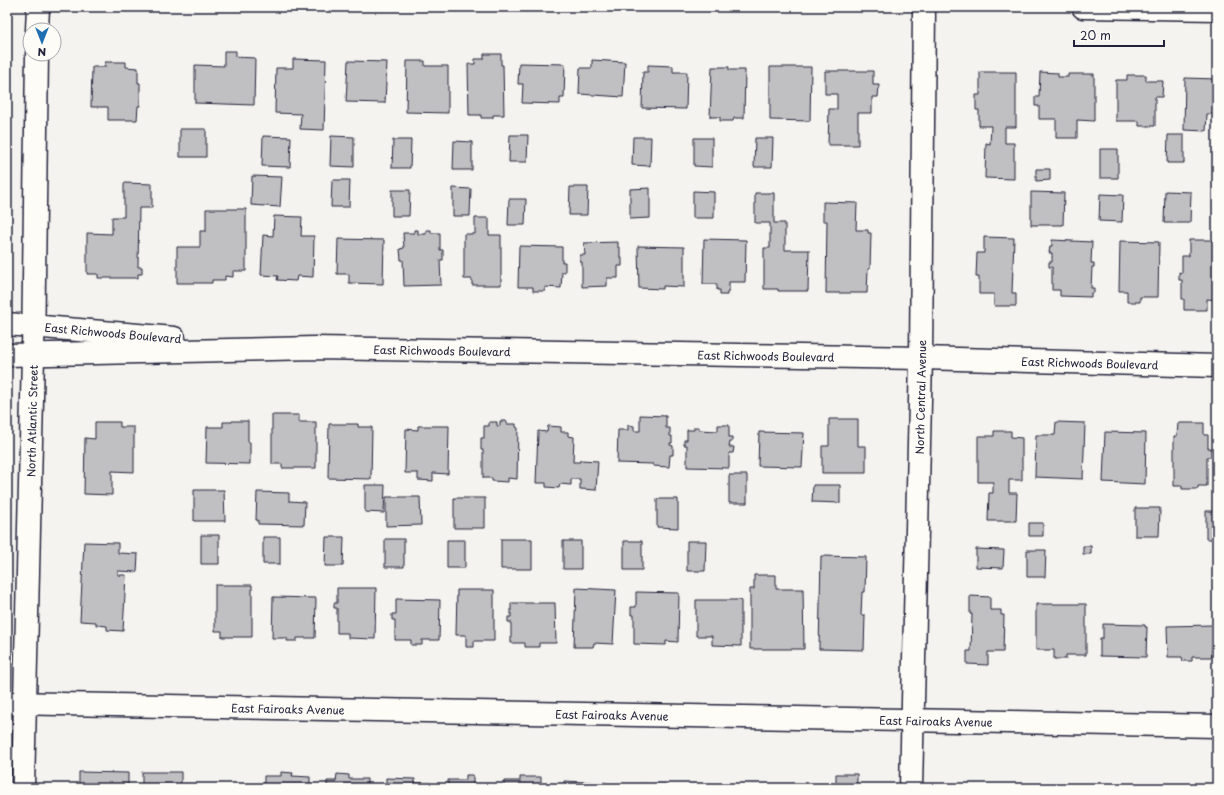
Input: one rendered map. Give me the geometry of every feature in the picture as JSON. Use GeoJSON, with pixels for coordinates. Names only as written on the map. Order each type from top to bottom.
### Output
{"type":"FeatureCollection","features":[{"type":"Feature","properties":{"kind":"street"},"geometry":{"type":"LineString","coordinates":[[37,22],[38,7]]}},
{"type":"Feature","properties":{"kind":"street","name":"North Central Avenue"},"geometry":{"type":"LineString","coordinates":[[911,788],[921,358],[924,7]]}},
{"type":"Feature","properties":{"kind":"street"},"geometry":{"type":"LineString","coordinates":[[1083,7],[1217,10]]}},
{"type":"Feature","properties":{"kind":"street","name":"North Atlantic Street"},"geometry":{"type":"LineString","coordinates":[[23,788],[16,703],[33,355],[37,62]]}},
{"type":"Feature","properties":{"kind":"street","name":"East Richwoods Boulevard"},"geometry":{"type":"LineString","coordinates":[[7,324],[123,335],[314,348]]}},
{"type":"Feature","properties":{"kind":"street","name":"East Richwoods Boulevard"},"geometry":{"type":"LineString","coordinates":[[7,355],[314,348],[921,358],[1217,366]]}},
{"type":"Feature","properties":{"kind":"street","name":"East Fairoaks Avenue"},"geometry":{"type":"LineString","coordinates":[[16,703],[1217,726]]}},
{"type":"Feature","properties":{"kind":"building"},"geometry":{"type":"Polygon","coordinates":[[[224,51],[236,51],[236,57],[255,58],[254,105],[195,103],[195,65],[224,66],[224,51]]]}},
{"type":"Feature","properties":{"kind":"building"},"geometry":{"type":"Polygon","coordinates":[[[484,54],[501,54],[501,65],[503,65],[504,115],[493,115],[493,118],[481,118],[481,115],[469,115],[468,64],[475,64],[475,59],[484,59],[484,54]]]}},
{"type":"Feature","properties":{"kind":"building"},"geometry":{"type":"Polygon","coordinates":[[[293,59],[326,60],[324,130],[300,129],[301,114],[275,113],[276,68],[293,68],[293,59]]]}},
{"type":"Feature","properties":{"kind":"building"},"geometry":{"type":"Polygon","coordinates":[[[592,60],[625,62],[623,97],[579,94],[580,68],[592,68],[592,60]]]}},
{"type":"Feature","properties":{"kind":"building"},"geometry":{"type":"Polygon","coordinates":[[[348,61],[387,62],[385,103],[346,102],[348,61]]]}},
{"type":"Feature","properties":{"kind":"building"},"geometry":{"type":"Polygon","coordinates":[[[407,61],[425,61],[425,66],[448,66],[448,113],[406,112],[407,61]]]}},
{"type":"Feature","properties":{"kind":"building"},"geometry":{"type":"Polygon","coordinates":[[[105,62],[126,62],[126,67],[138,68],[138,83],[140,83],[140,106],[138,106],[137,120],[108,120],[108,107],[91,107],[92,67],[105,67],[105,62]]]}},
{"type":"Feature","properties":{"kind":"building"},"geometry":{"type":"Polygon","coordinates":[[[519,63],[565,64],[564,98],[560,98],[560,104],[522,103],[523,84],[518,84],[519,63]]]}},
{"type":"Feature","properties":{"kind":"building"},"geometry":{"type":"Polygon","coordinates":[[[648,65],[673,66],[673,72],[687,72],[686,109],[642,108],[643,72],[648,72],[648,65]]]}},
{"type":"Feature","properties":{"kind":"building"},"geometry":{"type":"Polygon","coordinates":[[[712,67],[729,67],[729,70],[745,70],[744,118],[734,118],[733,121],[720,121],[720,117],[710,117],[712,67]]]}},
{"type":"Feature","properties":{"kind":"building"},"geometry":{"type":"Polygon","coordinates":[[[770,67],[811,67],[810,121],[770,120],[770,67]]]}},
{"type":"Feature","properties":{"kind":"building"},"geometry":{"type":"Polygon","coordinates":[[[825,71],[873,71],[873,85],[879,85],[878,97],[872,97],[872,113],[858,113],[858,145],[828,145],[829,109],[837,109],[837,94],[825,94],[825,71]]]}},
{"type":"Feature","properties":{"kind":"building"},"geometry":{"type":"Polygon","coordinates":[[[980,72],[1016,72],[1016,127],[1005,127],[1005,143],[1014,143],[1014,179],[985,178],[986,143],[990,144],[991,126],[979,126],[979,110],[976,110],[976,95],[980,95],[980,72]]]}},
{"type":"Feature","properties":{"kind":"building"},"geometry":{"type":"Polygon","coordinates":[[[1040,72],[1058,73],[1058,77],[1068,77],[1068,74],[1094,74],[1094,121],[1077,120],[1077,138],[1056,138],[1056,119],[1039,119],[1039,106],[1035,106],[1035,97],[1039,97],[1040,72]]]}},
{"type":"Feature","properties":{"kind":"building"},"geometry":{"type":"Polygon","coordinates":[[[1127,75],[1146,75],[1146,81],[1163,81],[1162,97],[1155,97],[1155,126],[1139,126],[1139,121],[1116,121],[1116,80],[1127,80],[1127,75]]]}},
{"type":"Feature","properties":{"kind":"building"},"geometry":{"type":"Polygon","coordinates":[[[1185,78],[1217,79],[1217,114],[1207,114],[1206,131],[1184,130],[1185,78]]]}},
{"type":"Feature","properties":{"kind":"building"},"geometry":{"type":"Polygon","coordinates":[[[180,129],[206,129],[206,157],[180,157],[180,129]]]}},
{"type":"Feature","properties":{"kind":"building"},"geometry":{"type":"Polygon","coordinates":[[[510,135],[528,135],[527,162],[509,162],[510,135]]]}},
{"type":"Feature","properties":{"kind":"building"},"geometry":{"type":"Polygon","coordinates":[[[1168,135],[1184,135],[1184,163],[1167,163],[1168,135]]]}},
{"type":"Feature","properties":{"kind":"building"},"geometry":{"type":"Polygon","coordinates":[[[263,136],[291,137],[290,167],[262,166],[263,136]]]}},
{"type":"Feature","properties":{"kind":"building"},"geometry":{"type":"Polygon","coordinates":[[[331,136],[354,137],[354,167],[330,166],[331,136]]]}},
{"type":"Feature","properties":{"kind":"building"},"geometry":{"type":"Polygon","coordinates":[[[633,137],[651,137],[650,166],[632,165],[633,137]]]}},
{"type":"Feature","properties":{"kind":"building"},"geometry":{"type":"Polygon","coordinates":[[[694,138],[712,138],[712,167],[694,166],[694,138]]]}},
{"type":"Feature","properties":{"kind":"building"},"geometry":{"type":"Polygon","coordinates":[[[755,138],[773,138],[772,167],[754,167],[755,138]]]}},
{"type":"Feature","properties":{"kind":"building"},"geometry":{"type":"Polygon","coordinates":[[[393,140],[411,140],[410,168],[392,168],[393,140]]]}},
{"type":"Feature","properties":{"kind":"building"},"geometry":{"type":"Polygon","coordinates":[[[454,141],[472,142],[472,170],[453,170],[454,141]]]}},
{"type":"Feature","properties":{"kind":"building"},"geometry":{"type":"Polygon","coordinates":[[[1100,149],[1118,149],[1118,178],[1100,178],[1100,149]]]}},
{"type":"Feature","properties":{"kind":"building"},"geometry":{"type":"Polygon","coordinates":[[[1036,169],[1050,169],[1050,180],[1036,181],[1036,169]]]}},
{"type":"Feature","properties":{"kind":"building"},"geometry":{"type":"Polygon","coordinates":[[[252,176],[282,177],[280,207],[251,205],[252,176]]]}},
{"type":"Feature","properties":{"kind":"building"},"geometry":{"type":"Polygon","coordinates":[[[332,180],[350,180],[349,207],[331,207],[332,180]]]}},
{"type":"Feature","properties":{"kind":"building"},"geometry":{"type":"Polygon","coordinates":[[[124,183],[152,184],[152,208],[139,208],[138,267],[142,267],[142,274],[138,274],[138,278],[98,278],[98,274],[87,274],[87,233],[112,234],[112,217],[124,217],[124,183]]]}},
{"type":"Feature","properties":{"kind":"building"},"geometry":{"type":"Polygon","coordinates":[[[570,187],[588,187],[587,215],[569,215],[570,187]]]}},
{"type":"Feature","properties":{"kind":"building"},"geometry":{"type":"Polygon","coordinates":[[[453,188],[471,189],[470,216],[453,216],[453,188]]]}},
{"type":"Feature","properties":{"kind":"building"},"geometry":{"type":"Polygon","coordinates":[[[650,188],[650,218],[630,219],[630,189],[650,188]]]}},
{"type":"Feature","properties":{"kind":"building"},"geometry":{"type":"Polygon","coordinates":[[[392,190],[410,190],[409,216],[392,216],[392,190]]]}},
{"type":"Feature","properties":{"kind":"building"},"geometry":{"type":"Polygon","coordinates":[[[693,191],[714,192],[714,218],[693,218],[693,191]]]}},
{"type":"Feature","properties":{"kind":"building"},"geometry":{"type":"Polygon","coordinates":[[[1165,191],[1191,192],[1190,223],[1164,223],[1165,191]]]}},
{"type":"Feature","properties":{"kind":"building"},"geometry":{"type":"Polygon","coordinates":[[[1031,192],[1064,193],[1063,225],[1031,225],[1031,192]]]}},
{"type":"Feature","properties":{"kind":"building"},"geometry":{"type":"Polygon","coordinates":[[[755,193],[774,193],[774,223],[785,223],[785,250],[809,250],[808,291],[778,291],[778,289],[764,289],[764,248],[770,248],[770,223],[755,223],[755,193]]]}},
{"type":"Feature","properties":{"kind":"building"},"geometry":{"type":"Polygon","coordinates":[[[1100,194],[1123,195],[1122,222],[1099,221],[1100,194]]]}},
{"type":"Feature","properties":{"kind":"building"},"geometry":{"type":"Polygon","coordinates":[[[509,199],[526,199],[525,225],[508,225],[509,199]]]}},
{"type":"Feature","properties":{"kind":"building"},"geometry":{"type":"Polygon","coordinates":[[[823,202],[857,203],[856,230],[868,230],[868,233],[871,233],[870,269],[868,269],[867,293],[826,293],[827,221],[823,221],[823,202]]]}},
{"type":"Feature","properties":{"kind":"building"},"geometry":{"type":"Polygon","coordinates":[[[206,209],[246,209],[246,271],[233,271],[233,277],[225,276],[225,280],[212,280],[212,283],[177,283],[177,247],[200,247],[200,231],[206,231],[206,209]]]}},
{"type":"Feature","properties":{"kind":"building"},"geometry":{"type":"Polygon","coordinates":[[[274,216],[302,217],[301,236],[314,236],[313,277],[297,276],[296,281],[277,280],[278,276],[261,275],[263,235],[273,236],[274,216]]]}},
{"type":"Feature","properties":{"kind":"building"},"geometry":{"type":"Polygon","coordinates":[[[475,218],[489,218],[489,235],[501,235],[501,285],[472,285],[472,279],[464,279],[464,234],[475,234],[475,218]]]}},
{"type":"Feature","properties":{"kind":"building"},"geometry":{"type":"Polygon","coordinates":[[[414,230],[418,230],[418,234],[426,234],[426,230],[431,230],[431,233],[440,233],[440,250],[443,250],[443,260],[440,260],[441,285],[404,286],[403,260],[401,260],[400,249],[404,248],[403,233],[414,233],[414,230]]]}},
{"type":"Feature","properties":{"kind":"building"},"geometry":{"type":"Polygon","coordinates":[[[984,237],[1014,238],[1012,293],[1016,293],[1016,306],[994,306],[994,294],[979,294],[979,277],[976,277],[977,253],[984,253],[984,237]]]}},
{"type":"Feature","properties":{"kind":"building"},"geometry":{"type":"Polygon","coordinates":[[[338,239],[384,240],[383,284],[349,283],[349,274],[337,274],[338,239]]]}},
{"type":"Feature","properties":{"kind":"building"},"geometry":{"type":"Polygon","coordinates":[[[704,239],[746,240],[745,282],[729,282],[729,291],[727,291],[727,295],[720,295],[720,290],[717,290],[717,284],[703,284],[704,239]]]}},
{"type":"Feature","properties":{"kind":"building"},"geometry":{"type":"Polygon","coordinates":[[[1052,240],[1092,242],[1091,263],[1094,263],[1094,267],[1092,267],[1091,288],[1094,288],[1094,293],[1091,293],[1091,297],[1060,296],[1060,290],[1052,290],[1052,267],[1049,267],[1049,262],[1052,262],[1052,253],[1049,253],[1050,246],[1052,246],[1052,240]]]}},
{"type":"Feature","properties":{"kind":"building"},"geometry":{"type":"Polygon","coordinates":[[[1189,240],[1217,240],[1217,300],[1207,299],[1207,310],[1184,310],[1184,299],[1182,299],[1182,280],[1179,280],[1179,272],[1182,273],[1182,256],[1189,256],[1189,240]]]}},
{"type":"Feature","properties":{"kind":"building"},"geometry":{"type":"Polygon","coordinates":[[[1120,241],[1159,242],[1158,297],[1140,297],[1140,302],[1127,302],[1127,291],[1119,291],[1120,241]]]}},
{"type":"Feature","properties":{"kind":"building"},"geometry":{"type":"Polygon","coordinates":[[[618,242],[620,257],[622,257],[622,266],[618,266],[618,278],[607,278],[607,286],[582,287],[582,262],[580,262],[580,255],[585,255],[584,243],[618,242]]]}},
{"type":"Feature","properties":{"kind":"building"},"geometry":{"type":"Polygon","coordinates":[[[519,246],[562,247],[562,262],[565,262],[565,272],[562,272],[561,288],[545,287],[545,291],[533,291],[533,287],[518,287],[519,246]]]}},
{"type":"Feature","properties":{"kind":"building"},"geometry":{"type":"Polygon","coordinates":[[[638,246],[684,247],[684,287],[663,286],[663,289],[639,288],[638,246]]]}},
{"type":"Feature","properties":{"kind":"building"},"geometry":{"type":"Polygon","coordinates":[[[272,415],[299,415],[299,422],[316,422],[316,468],[282,468],[282,464],[272,464],[272,415]]]}},
{"type":"Feature","properties":{"kind":"building"},"geometry":{"type":"Polygon","coordinates":[[[640,415],[666,416],[666,428],[670,428],[672,443],[670,443],[670,445],[673,446],[673,455],[670,455],[669,467],[653,466],[653,464],[617,463],[618,430],[628,430],[628,425],[634,426],[634,431],[640,431],[640,415]]]}},
{"type":"Feature","properties":{"kind":"building"},"geometry":{"type":"Polygon","coordinates":[[[829,419],[858,419],[858,446],[866,446],[866,473],[822,473],[822,446],[829,446],[829,419]]]}},
{"type":"Feature","properties":{"kind":"building"},"geometry":{"type":"Polygon","coordinates":[[[248,421],[250,464],[206,463],[207,427],[223,427],[223,422],[248,421]]]}},
{"type":"Feature","properties":{"kind":"building"},"geometry":{"type":"Polygon","coordinates":[[[500,421],[507,421],[507,424],[516,424],[516,427],[518,428],[517,479],[508,478],[508,482],[492,481],[492,478],[483,478],[483,450],[481,450],[481,438],[484,438],[484,426],[489,426],[489,422],[497,422],[497,426],[500,426],[500,421]]]}},
{"type":"Feature","properties":{"kind":"building"},"geometry":{"type":"Polygon","coordinates":[[[95,422],[120,422],[120,427],[134,427],[134,472],[112,471],[112,495],[84,494],[85,438],[95,439],[95,422]]]}},
{"type":"Feature","properties":{"kind":"building"},"geometry":{"type":"Polygon","coordinates":[[[1056,422],[1085,423],[1083,479],[1035,477],[1036,435],[1055,435],[1056,422]]]}},
{"type":"Feature","properties":{"kind":"building"},"geometry":{"type":"Polygon","coordinates":[[[1178,423],[1204,423],[1204,435],[1208,435],[1208,448],[1211,448],[1211,457],[1207,457],[1207,486],[1198,486],[1198,489],[1182,489],[1182,486],[1174,486],[1174,436],[1177,436],[1178,423]]]}},
{"type":"Feature","properties":{"kind":"building"},"geometry":{"type":"Polygon","coordinates":[[[329,424],[358,424],[358,427],[372,427],[371,479],[328,478],[329,424]]]}},
{"type":"Feature","properties":{"kind":"building"},"geometry":{"type":"Polygon","coordinates":[[[718,425],[729,425],[729,437],[732,437],[732,442],[730,442],[729,447],[734,447],[733,453],[729,453],[729,468],[687,467],[687,445],[684,445],[684,440],[687,440],[687,430],[694,430],[694,427],[699,427],[699,430],[718,431],[718,425]]]}},
{"type":"Feature","properties":{"kind":"building"},"geometry":{"type":"Polygon","coordinates":[[[418,426],[449,426],[448,474],[433,473],[433,481],[418,480],[418,473],[405,473],[406,429],[418,430],[418,426]]]}},
{"type":"Feature","properties":{"kind":"building"},"geometry":{"type":"Polygon","coordinates":[[[548,426],[561,427],[561,432],[568,432],[568,436],[574,437],[573,462],[580,462],[580,460],[598,461],[596,490],[580,489],[580,479],[571,479],[571,485],[560,484],[559,488],[546,487],[546,483],[536,483],[538,431],[547,432],[548,426]]]}},
{"type":"Feature","properties":{"kind":"building"},"geometry":{"type":"Polygon","coordinates":[[[994,431],[1011,431],[1011,437],[1022,438],[1022,480],[1009,480],[1009,493],[1017,493],[1016,521],[988,521],[989,493],[993,493],[993,482],[978,482],[978,436],[994,436],[994,431]]]}},
{"type":"Feature","properties":{"kind":"building"},"geometry":{"type":"Polygon","coordinates":[[[759,432],[804,433],[802,467],[758,466],[759,432]]]}},
{"type":"Feature","properties":{"kind":"building"},"geometry":{"type":"Polygon","coordinates":[[[1105,432],[1146,433],[1145,484],[1103,482],[1105,432]]]}},
{"type":"Feature","properties":{"kind":"building"},"geometry":{"type":"Polygon","coordinates":[[[729,475],[747,475],[747,503],[729,503],[729,475]]]}},
{"type":"Feature","properties":{"kind":"building"},"geometry":{"type":"Polygon","coordinates":[[[365,485],[385,485],[384,513],[365,512],[365,485]]]}},
{"type":"Feature","properties":{"kind":"building"},"geometry":{"type":"Polygon","coordinates":[[[813,485],[840,485],[840,503],[812,502],[813,485]]]}},
{"type":"Feature","properties":{"kind":"building"},"geometry":{"type":"Polygon","coordinates":[[[194,490],[224,490],[225,521],[194,521],[194,490]]]}},
{"type":"Feature","properties":{"kind":"building"},"geometry":{"type":"Polygon","coordinates":[[[257,492],[289,493],[289,501],[305,502],[304,525],[258,524],[258,520],[256,520],[257,492]]]}},
{"type":"Feature","properties":{"kind":"building"},"geometry":{"type":"Polygon","coordinates":[[[386,497],[420,497],[421,525],[386,526],[386,497]]]}},
{"type":"Feature","properties":{"kind":"building"},"geometry":{"type":"Polygon","coordinates":[[[454,498],[485,498],[485,528],[454,528],[454,498]]]}},
{"type":"Feature","properties":{"kind":"building"},"geometry":{"type":"Polygon","coordinates":[[[657,499],[678,499],[678,528],[657,527],[657,499]]]}},
{"type":"Feature","properties":{"kind":"building"},"geometry":{"type":"Polygon","coordinates":[[[1135,508],[1160,508],[1159,536],[1135,536],[1135,508]]]}},
{"type":"Feature","properties":{"kind":"building"},"geometry":{"type":"Polygon","coordinates":[[[1206,511],[1217,511],[1217,539],[1206,539],[1206,511]]]}},
{"type":"Feature","properties":{"kind":"building"},"geometry":{"type":"Polygon","coordinates":[[[1029,523],[1043,523],[1043,536],[1029,536],[1029,523]]]}},
{"type":"Feature","properties":{"kind":"building"},"geometry":{"type":"Polygon","coordinates":[[[201,535],[219,535],[219,564],[201,564],[201,535]]]}},
{"type":"Feature","properties":{"kind":"building"},"geometry":{"type":"Polygon","coordinates":[[[263,537],[280,537],[280,564],[263,564],[263,537]]]}},
{"type":"Feature","properties":{"kind":"building"},"geometry":{"type":"Polygon","coordinates":[[[326,537],[344,537],[343,566],[325,566],[326,537]]]}},
{"type":"Feature","properties":{"kind":"building"},"geometry":{"type":"Polygon","coordinates":[[[385,539],[404,539],[404,567],[385,567],[385,539]]]}},
{"type":"Feature","properties":{"kind":"building"},"geometry":{"type":"Polygon","coordinates":[[[501,539],[532,539],[532,569],[501,569],[501,539]]]}},
{"type":"Feature","properties":{"kind":"building"},"geometry":{"type":"Polygon","coordinates":[[[447,540],[465,540],[465,568],[447,568],[447,540]]]}},
{"type":"Feature","properties":{"kind":"building"},"geometry":{"type":"Polygon","coordinates":[[[563,541],[581,541],[581,569],[563,569],[563,541]]]}},
{"type":"Feature","properties":{"kind":"building"},"geometry":{"type":"Polygon","coordinates":[[[624,541],[642,541],[642,570],[624,570],[624,541]]]}},
{"type":"Feature","properties":{"kind":"building"},"geometry":{"type":"Polygon","coordinates":[[[687,541],[706,541],[705,571],[687,571],[687,541]]]}},
{"type":"Feature","properties":{"kind":"building"},"geometry":{"type":"Polygon","coordinates":[[[84,542],[118,543],[118,553],[138,554],[137,572],[118,571],[118,575],[126,575],[123,631],[107,630],[107,626],[96,625],[96,622],[80,621],[84,542]]]}},
{"type":"Feature","properties":{"kind":"building"},"geometry":{"type":"Polygon","coordinates":[[[1083,546],[1091,546],[1091,554],[1083,554],[1083,546]]]}},
{"type":"Feature","properties":{"kind":"building"},"geometry":{"type":"Polygon","coordinates":[[[976,549],[1004,550],[1003,568],[976,567],[976,549]]]}},
{"type":"Feature","properties":{"kind":"building"},"geometry":{"type":"Polygon","coordinates":[[[1027,550],[1046,550],[1045,577],[1027,577],[1027,550]]]}},
{"type":"Feature","properties":{"kind":"building"},"geometry":{"type":"Polygon","coordinates":[[[821,556],[866,557],[865,592],[862,592],[861,615],[865,615],[864,650],[819,649],[821,556]]]}},
{"type":"Feature","properties":{"kind":"building"},"geometry":{"type":"Polygon","coordinates":[[[754,575],[776,575],[776,589],[803,589],[804,649],[750,649],[750,589],[754,589],[754,575]]]}},
{"type":"Feature","properties":{"kind":"building"},"geometry":{"type":"Polygon","coordinates":[[[215,585],[252,585],[252,637],[222,637],[222,631],[215,631],[215,585]]]}},
{"type":"Feature","properties":{"kind":"building"},"geometry":{"type":"Polygon","coordinates":[[[337,588],[376,588],[375,639],[348,638],[348,633],[337,633],[337,608],[334,608],[334,603],[337,603],[337,588]]]}},
{"type":"Feature","properties":{"kind":"building"},"geometry":{"type":"Polygon","coordinates":[[[576,588],[616,590],[613,644],[594,643],[593,647],[574,647],[576,588]]]}},
{"type":"Feature","properties":{"kind":"building"},"geometry":{"type":"Polygon","coordinates":[[[457,590],[494,590],[494,641],[474,641],[474,647],[466,647],[466,635],[456,635],[457,590]]]}},
{"type":"Feature","properties":{"kind":"building"},"geometry":{"type":"Polygon","coordinates":[[[636,592],[679,593],[678,642],[666,641],[666,645],[634,644],[634,615],[631,615],[631,607],[636,607],[636,592]]]}},
{"type":"Feature","properties":{"kind":"building"},"geometry":{"type":"Polygon","coordinates":[[[970,596],[990,597],[990,610],[1001,610],[1001,615],[1004,615],[1003,652],[988,652],[988,665],[967,664],[967,651],[971,651],[972,614],[970,614],[970,596]]]}},
{"type":"Feature","properties":{"kind":"building"},"geometry":{"type":"Polygon","coordinates":[[[273,597],[316,598],[315,638],[297,638],[297,641],[287,641],[287,638],[272,638],[273,597]]]}},
{"type":"Feature","properties":{"kind":"building"},"geometry":{"type":"Polygon","coordinates":[[[396,599],[440,600],[439,640],[422,640],[422,645],[411,645],[411,640],[395,640],[395,620],[392,620],[392,614],[396,614],[396,599]]]}},
{"type":"Feature","properties":{"kind":"building"},"geometry":{"type":"Polygon","coordinates":[[[696,600],[741,600],[741,646],[712,645],[712,636],[696,636],[696,600]]]}},
{"type":"Feature","properties":{"kind":"building"},"geometry":{"type":"Polygon","coordinates":[[[511,603],[555,603],[556,643],[539,643],[539,647],[525,647],[525,643],[511,643],[511,622],[508,622],[508,617],[511,617],[511,603]]]}},
{"type":"Feature","properties":{"kind":"building"},"geometry":{"type":"Polygon","coordinates":[[[1036,604],[1086,604],[1086,655],[1066,655],[1066,659],[1054,659],[1054,650],[1036,650],[1036,604]]]}},
{"type":"Feature","properties":{"kind":"building"},"geometry":{"type":"Polygon","coordinates":[[[1103,624],[1145,625],[1145,627],[1147,627],[1146,657],[1100,656],[1100,638],[1103,638],[1103,624]]]}},
{"type":"Feature","properties":{"kind":"building"},"geometry":{"type":"Polygon","coordinates":[[[1213,625],[1213,643],[1215,643],[1215,648],[1212,648],[1212,657],[1192,657],[1192,661],[1183,661],[1182,657],[1168,657],[1167,626],[1213,625]]]}},
{"type":"Feature","properties":{"kind":"building"},"geometry":{"type":"Polygon","coordinates":[[[79,772],[128,773],[128,788],[79,788],[79,772]]]}},
{"type":"Feature","properties":{"kind":"building"},"geometry":{"type":"Polygon","coordinates":[[[142,772],[181,772],[181,788],[142,788],[142,772]]]}},
{"type":"Feature","properties":{"kind":"building"},"geometry":{"type":"Polygon","coordinates":[[[281,772],[293,773],[292,776],[310,777],[310,788],[264,788],[264,776],[281,776],[281,772]]]}},
{"type":"Feature","properties":{"kind":"building"},"geometry":{"type":"Polygon","coordinates":[[[337,774],[349,775],[349,779],[367,779],[367,788],[327,788],[327,781],[336,781],[337,774]]]}},
{"type":"Feature","properties":{"kind":"building"},"geometry":{"type":"Polygon","coordinates":[[[836,774],[857,774],[857,788],[836,788],[836,774]]]}},
{"type":"Feature","properties":{"kind":"building"},"geometry":{"type":"Polygon","coordinates":[[[466,775],[473,775],[473,786],[484,786],[484,788],[448,788],[448,780],[466,780],[466,775]]]}},
{"type":"Feature","properties":{"kind":"building"},"geometry":{"type":"Polygon","coordinates":[[[520,777],[541,777],[541,788],[504,788],[504,781],[520,781],[520,777]]]}},
{"type":"Feature","properties":{"kind":"building"},"geometry":{"type":"Polygon","coordinates":[[[386,778],[415,779],[415,783],[430,783],[430,788],[386,788],[386,778]]]}},
{"type":"Feature","properties":{"kind":"building"},"geometry":{"type":"Polygon","coordinates":[[[564,781],[607,783],[607,788],[564,788],[564,781]]]}},
{"type":"Feature","properties":{"kind":"building"},"geometry":{"type":"Polygon","coordinates":[[[640,784],[668,785],[668,788],[628,788],[628,786],[640,787],[640,784]]]}},
{"type":"Feature","properties":{"kind":"building"},"geometry":{"type":"Polygon","coordinates":[[[688,785],[730,786],[729,788],[688,788],[688,785]]]}},
{"type":"Feature","properties":{"kind":"building"},"geometry":{"type":"Polygon","coordinates":[[[751,786],[787,787],[787,788],[751,788],[751,786]]]}}]}
